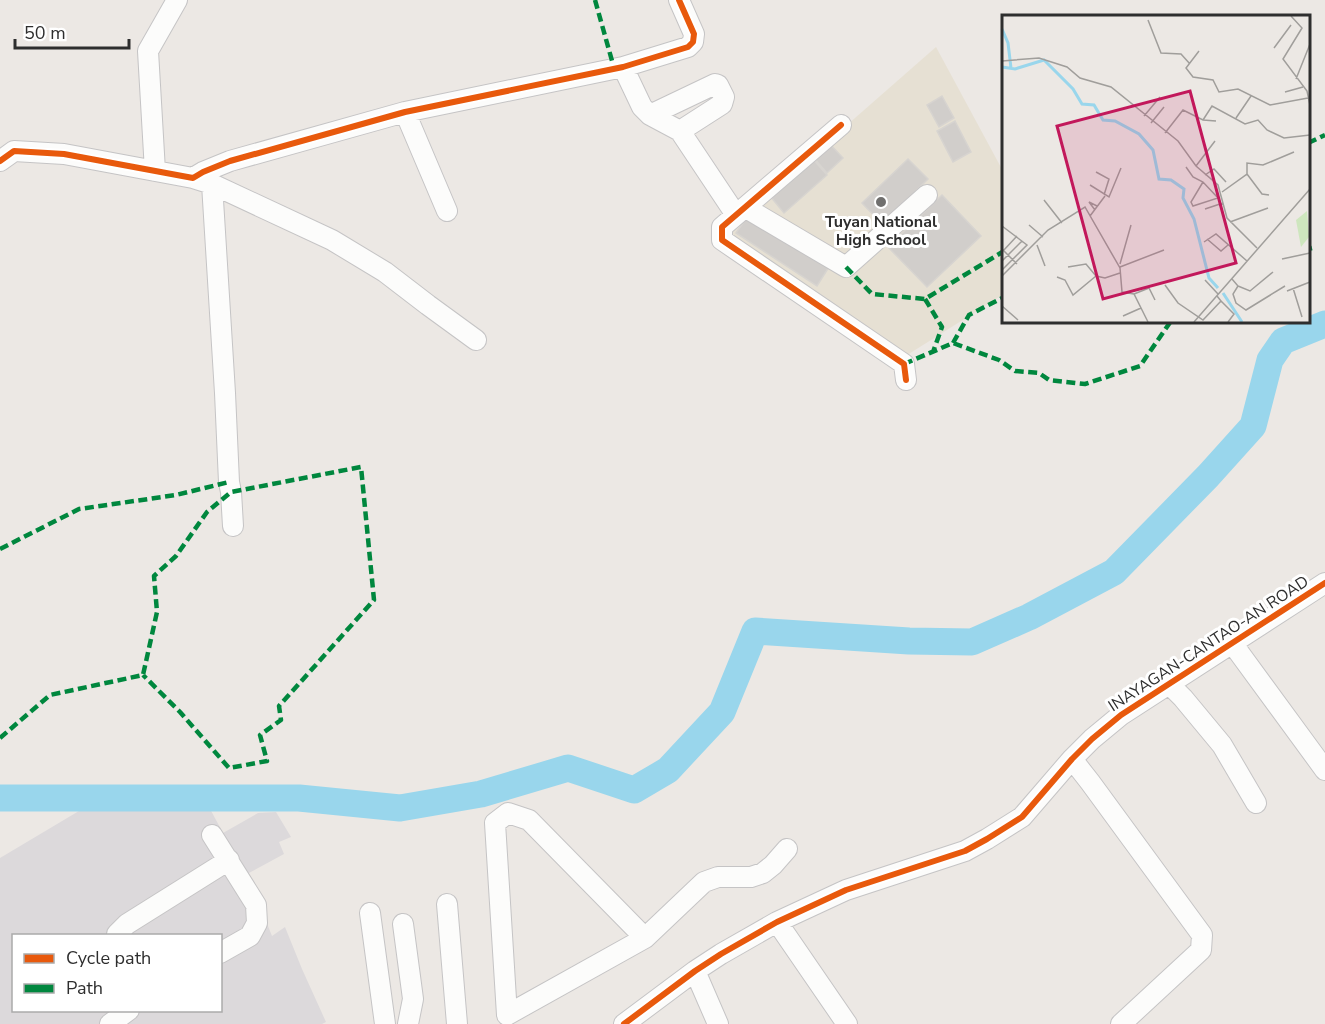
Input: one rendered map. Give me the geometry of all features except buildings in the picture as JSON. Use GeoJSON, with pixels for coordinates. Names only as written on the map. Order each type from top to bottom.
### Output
{"type":"FeatureCollection","features":[{"type":"Feature","properties":{"kind":"street"},"geometry":{"type":"LineString","coordinates":[[155,171],[148,51],[177,0]]}},
{"type":"Feature","properties":{"kind":"street"},"geometry":{"type":"LineString","coordinates":[[233,526],[203,172],[230,161],[405,112],[623,67],[688,47],[693,42],[694,34],[679,0]]}},
{"type":"Feature","properties":{"kind":"street"},"geometry":{"type":"LineString","coordinates":[[623,67],[642,107],[650,116],[680,131],[741,211],[846,267],[927,195]]}},
{"type":"Feature","properties":{"kind":"street"},"geometry":{"type":"LineString","coordinates":[[650,116],[715,84],[718,85],[724,97],[722,104],[680,131]]}},
{"type":"Feature","properties":{"kind":"street"},"geometry":{"type":"LineString","coordinates":[[405,112],[447,211]]}},
{"type":"Feature","properties":{"kind":"street"},"geometry":{"type":"LineString","coordinates":[[841,125],[723,227],[722,240],[904,364],[906,380]]}},
{"type":"Feature","properties":{"kind":"street"},"geometry":{"type":"LineString","coordinates":[[0,161],[14,151],[64,154],[202,181],[332,240],[385,272],[476,340]]}},
{"type":"Feature","properties":{"kind":"street","name":"INAYAGAN-CANTAO-AN ROAD"},"geometry":{"type":"LineString","coordinates":[[624,1024],[695,971],[777,922],[846,890],[965,851],[1022,817],[1072,759],[1120,715],[1325,583]]}},
{"type":"Feature","properties":{"kind":"street"},"geometry":{"type":"LineString","coordinates":[[1232,643],[1325,770]]}},
{"type":"Feature","properties":{"kind":"street"},"geometry":{"type":"LineString","coordinates":[[1169,684],[1222,745],[1256,803]]}},
{"type":"Feature","properties":{"kind":"street"},"geometry":{"type":"LineString","coordinates":[[1072,759],[1202,935],[1201,950],[1121,1024]]}},
{"type":"Feature","properties":{"kind":"street"},"geometry":{"type":"LineString","coordinates":[[645,938],[529,820],[508,813],[495,823],[504,1020],[645,938],[704,882],[718,877],[751,877],[763,873],[787,849]]}},
{"type":"Feature","properties":{"kind":"street"},"geometry":{"type":"LineString","coordinates":[[212,835],[256,905],[257,922],[250,936],[222,952]]}},
{"type":"Feature","properties":{"kind":"street"},"geometry":{"type":"LineString","coordinates":[[117,934],[127,924],[229,860]]}},
{"type":"Feature","properties":{"kind":"street"},"geometry":{"type":"LineString","coordinates":[[447,904],[458,1024]]}},
{"type":"Feature","properties":{"kind":"street"},"geometry":{"type":"LineString","coordinates":[[370,913],[385,1024]]}},
{"type":"Feature","properties":{"kind":"street"},"geometry":{"type":"LineString","coordinates":[[777,922],[847,1024]]}},
{"type":"Feature","properties":{"kind":"street"},"geometry":{"type":"LineString","coordinates":[[403,924],[413,999],[408,1024]]}},
{"type":"Feature","properties":{"kind":"street"},"geometry":{"type":"LineString","coordinates":[[695,971],[718,1024]]}},
{"type":"Feature","properties":{"kind":"street"},"geometry":{"type":"LineString","coordinates":[[111,1024],[128,1012]]}},
{"type":"Feature","properties":{"kind":"shaded area","name":"Tuyan National High School"},"geometry":{"type":"Polygon","coordinates":[[[936,47],[1002,169],[1002,295],[904,357],[725,232],[936,47]]]}},
{"type":"Feature","properties":{"kind":"shaded area"},"geometry":{"type":"Polygon","coordinates":[[[89,805],[209,807],[223,833],[258,813],[276,812],[291,837],[279,842],[284,854],[247,874],[272,936],[285,927],[326,1022],[322,1024],[0,1024],[0,858],[89,805]]]}},
{"type":"Feature","properties":{"kind":"waterway"},"geometry":{"type":"LineString","coordinates":[[0,798],[299,798],[400,808],[481,794],[568,768],[634,790],[668,770],[722,712],[755,631],[909,641],[972,642],[1029,617],[1114,572],[1208,476],[1253,426],[1270,360],[1283,341],[1325,324]]}},
{"type":"Feature","properties":{"kind":"marked path"},"geometry":{"type":"LineString","coordinates":[[595,0],[614,68]]}},
{"type":"Feature","properties":{"kind":"marked path"},"geometry":{"type":"LineString","coordinates":[[1310,142],[1325,135]]}},
{"type":"Feature","properties":{"kind":"marked path"},"geometry":{"type":"LineString","coordinates":[[846,267],[872,294],[925,299],[1002,252]]}},
{"type":"Feature","properties":{"kind":"marked path"},"geometry":{"type":"LineString","coordinates":[[953,343],[969,315],[1002,298]]}},
{"type":"Feature","properties":{"kind":"marked path"},"geometry":{"type":"LineString","coordinates":[[925,299],[942,327],[933,352]]}},
{"type":"Feature","properties":{"kind":"marked path"},"geometry":{"type":"LineString","coordinates":[[904,364],[953,343],[999,360],[1015,371],[1039,373],[1049,380],[1085,384],[1140,366],[1170,322]]}},
{"type":"Feature","properties":{"kind":"marked path"},"geometry":{"type":"LineString","coordinates":[[0,738],[50,695],[143,675],[157,612],[154,576],[176,556],[207,512],[231,492],[361,467],[374,600],[279,706],[281,720],[260,735],[267,761],[229,768],[180,712],[143,675]]}},
{"type":"Feature","properties":{"kind":"marked path"},"geometry":{"type":"LineString","coordinates":[[0,549],[79,509],[176,495],[229,482]]}},
{"type":"Feature","properties":{"kind":"cycle path"},"geometry":{"type":"LineString","coordinates":[[0,161],[14,151],[64,154],[193,178],[230,161],[405,112],[623,67],[688,47],[693,42],[694,34],[679,0]]}},
{"type":"Feature","properties":{"kind":"cycle path"},"geometry":{"type":"LineString","coordinates":[[841,125],[722,227],[722,240],[904,364],[906,380]]}},
{"type":"Feature","properties":{"kind":"cycle path"},"geometry":{"type":"LineString","coordinates":[[624,1024],[695,971],[777,922],[846,890],[965,851],[1022,817],[1072,759],[1121,715],[1325,583]]}},
{"type":"Feature","properties":{"kind":"place","name":"Tuyan National High School"},"geometry":{"type":"Point","coordinates":[881,202]}}]}
